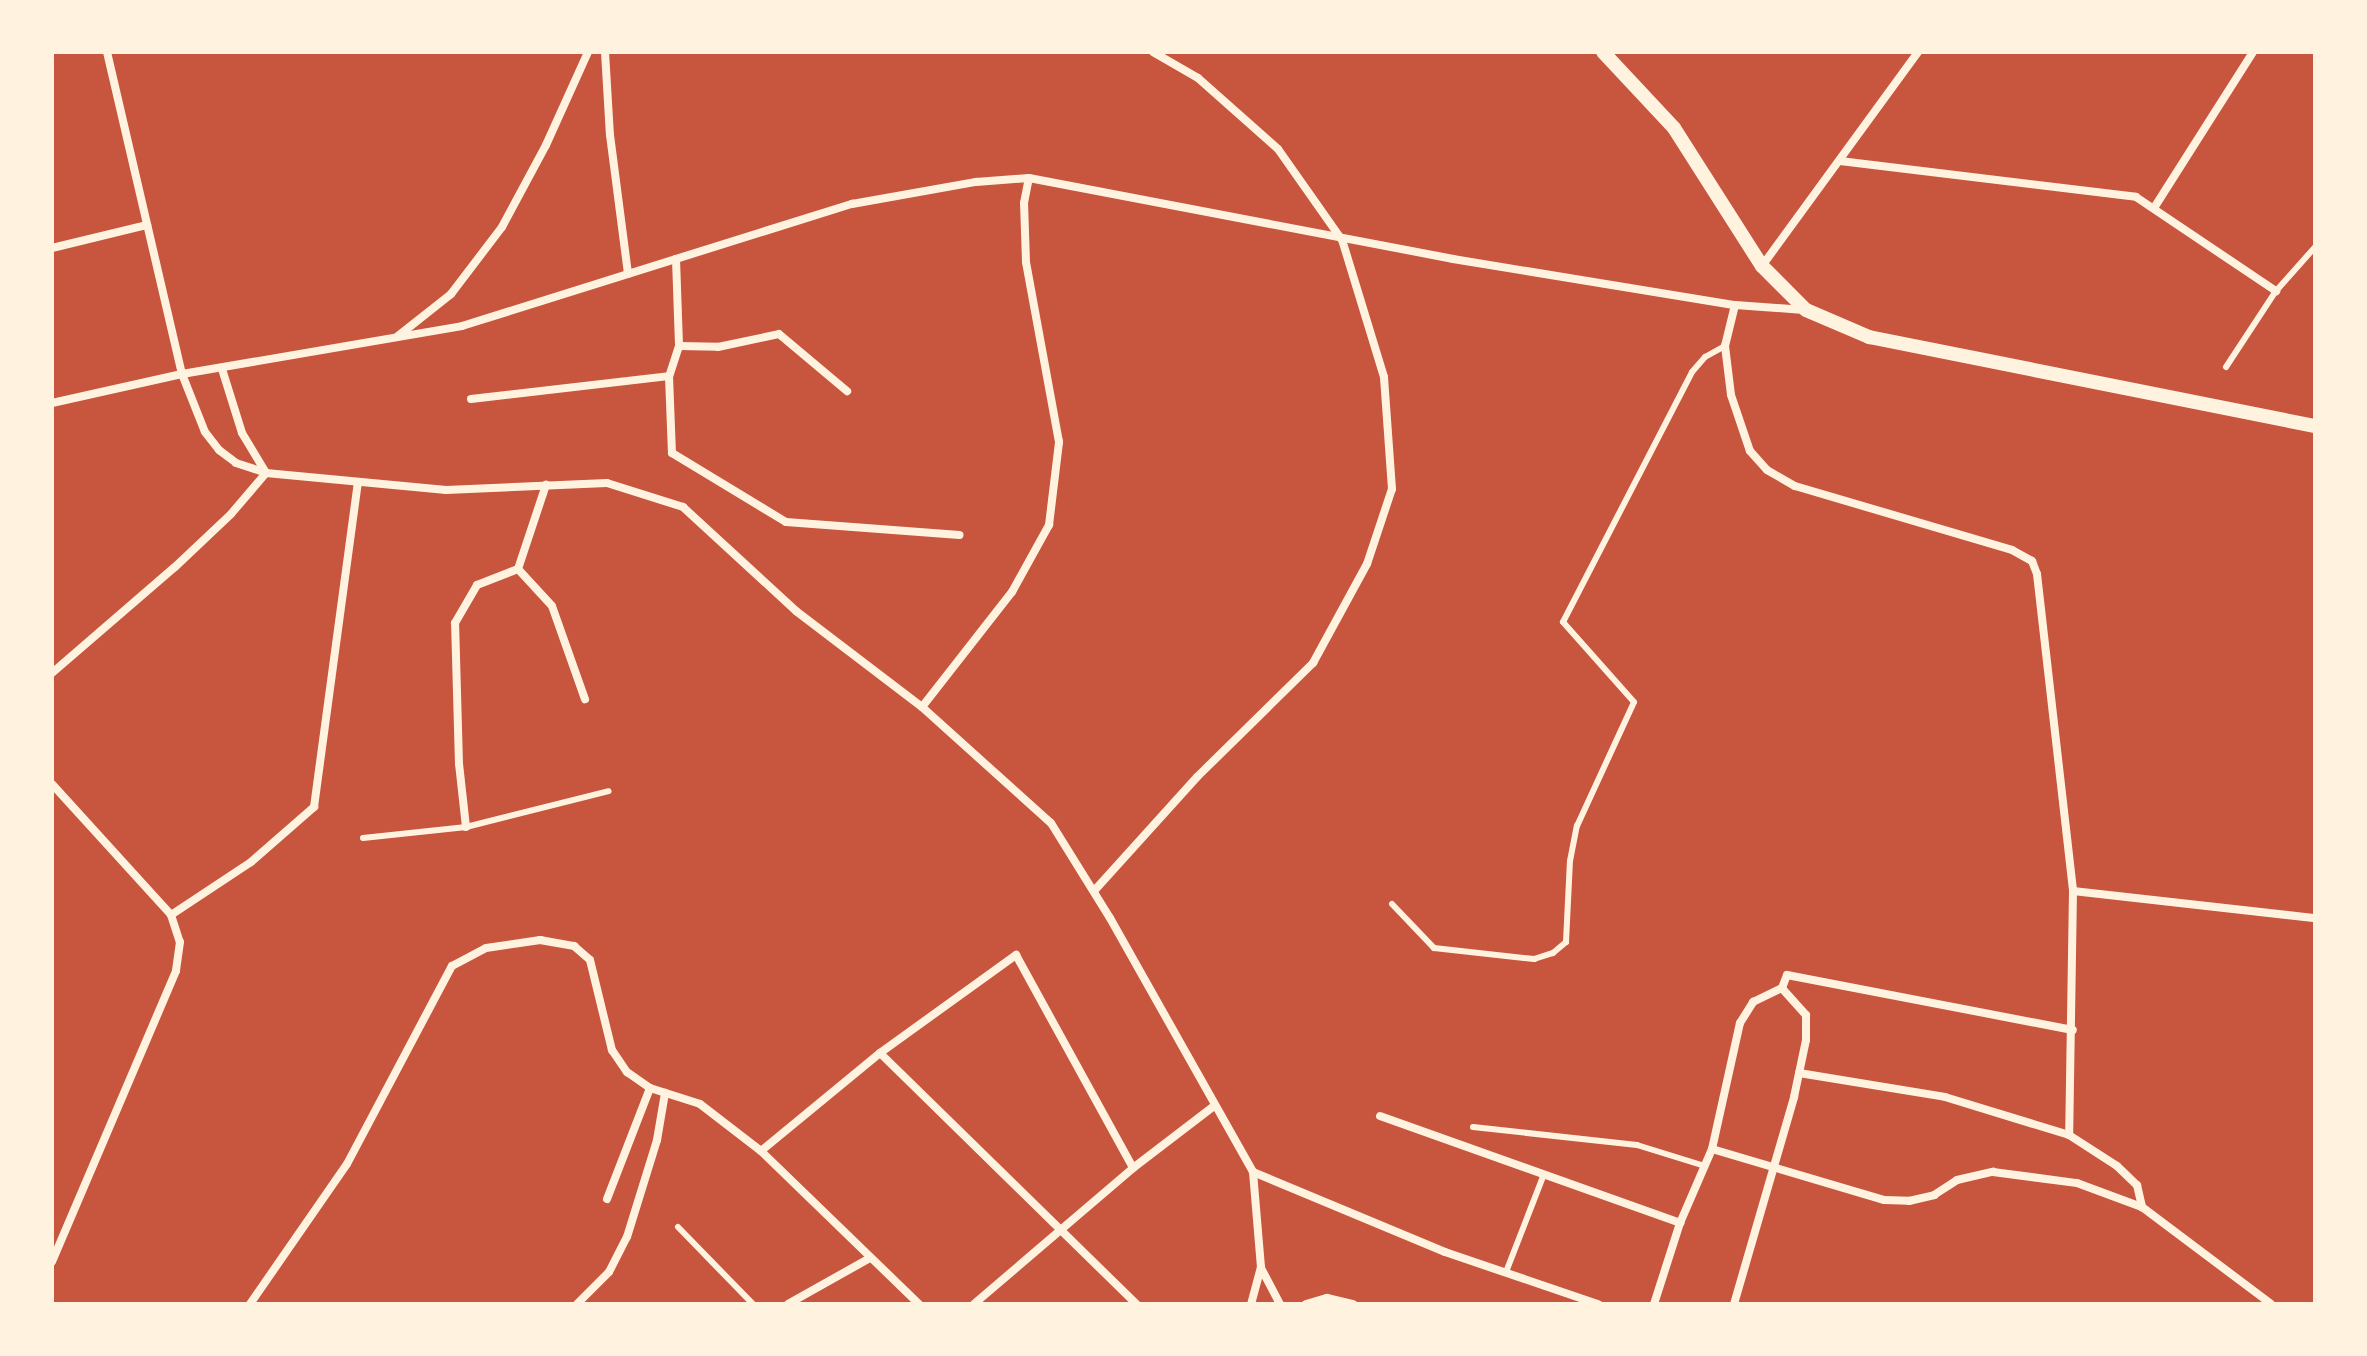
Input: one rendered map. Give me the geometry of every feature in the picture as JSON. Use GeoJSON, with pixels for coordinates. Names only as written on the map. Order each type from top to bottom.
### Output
{"type":"FeatureCollection","features":[{"type":"Feature","properties":{"kind":"street"},"geometry":{"type":"LineString","coordinates":[[107,52],[182,374],[205,432],[219,450],[236,463],[266,473],[446,490],[607,483],[683,507],[796,611],[922,707],[1051,823],[1094,891],[1253,1172],[1261,1267],[1251,1304]]}},
{"type":"Feature","properties":{"kind":"street"},"geometry":{"type":"LineString","coordinates":[[397,337],[451,294],[502,227],[546,145],[588,52]]}},
{"type":"Feature","properties":{"kind":"street"},"geometry":{"type":"LineString","coordinates":[[605,52],[610,135],[628,274]]}},
{"type":"Feature","properties":{"kind":"street"},"geometry":{"type":"LineString","coordinates":[[1094,891],[1197,777],[1313,663],[1367,564],[1392,489],[1384,377],[1342,240],[1278,149],[1198,78],[1153,52]]}},
{"type":"Feature","properties":{"kind":"street"},"geometry":{"type":"LineString","coordinates":[[1603,52],[1674,128],[1762,266],[1806,310]]}},
{"type":"Feature","properties":{"kind":"street"},"geometry":{"type":"LineString","coordinates":[[1762,266],[1918,52]]}},
{"type":"Feature","properties":{"kind":"street"},"geometry":{"type":"LineString","coordinates":[[2154,208],[2253,52]]}},
{"type":"Feature","properties":{"kind":"street"},"geometry":{"type":"LineString","coordinates":[[1840,161],[2136,197],[2276,291]]}},
{"type":"Feature","properties":{"kind":"street"},"geometry":{"type":"LineString","coordinates":[[922,707],[1012,592],[1049,525],[1059,442],[1026,262],[1024,203],[1029,178]]}},
{"type":"Feature","properties":{"kind":"street"},"geometry":{"type":"LineString","coordinates":[[52,403],[182,374],[462,326],[852,204],[976,182],[1029,178],[1342,240],[1735,305],[1806,310],[1869,337],[2315,426]]}},
{"type":"Feature","properties":{"kind":"street"},"geometry":{"type":"LineString","coordinates":[[52,248],[147,225]]}},
{"type":"Feature","properties":{"kind":"street"},"geometry":{"type":"LineString","coordinates":[[676,259],[679,346],[669,376],[672,453],[786,522],[960,535]]}},
{"type":"Feature","properties":{"kind":"street"},"geometry":{"type":"LineString","coordinates":[[1735,305],[1725,346],[1739,427],[1750,451],[1767,470],[1795,486],[1975,536],[2032,561],[2043,608],[2073,891],[2069,1135]]}},
{"type":"Feature","properties":{"kind":"street"},"geometry":{"type":"LineString","coordinates":[[679,346],[718,347],[779,334],[847,391]]}},
{"type":"Feature","properties":{"kind":"street"},"geometry":{"type":"LineString","coordinates":[[222,369],[242,433],[266,473]]}},
{"type":"Feature","properties":{"kind":"street"},"geometry":{"type":"LineString","coordinates":[[471,399],[669,376]]}},
{"type":"Feature","properties":{"kind":"street"},"geometry":{"type":"LineString","coordinates":[[52,673],[175,567],[231,514],[266,473]]}},
{"type":"Feature","properties":{"kind":"street"},"geometry":{"type":"LineString","coordinates":[[171,915],[251,862],[314,807],[358,483]]}},
{"type":"Feature","properties":{"kind":"street"},"geometry":{"type":"LineString","coordinates":[[518,569],[546,485]]}},
{"type":"Feature","properties":{"kind":"street"},"geometry":{"type":"LineString","coordinates":[[518,569],[552,606],[585,699]]}},
{"type":"Feature","properties":{"kind":"street"},"geometry":{"type":"LineString","coordinates":[[466,827],[459,764],[455,623],[477,585],[518,569]]}},
{"type":"Feature","properties":{"kind":"street"},"geometry":{"type":"LineString","coordinates":[[52,663],[63,663]]}},
{"type":"Feature","properties":{"kind":"street"},"geometry":{"type":"LineString","coordinates":[[52,784],[171,915],[180,942],[176,971],[52,1262]]}},
{"type":"Feature","properties":{"kind":"street"},"geometry":{"type":"LineString","coordinates":[[2073,891],[2315,918]]}},
{"type":"Feature","properties":{"kind":"street"},"geometry":{"type":"LineString","coordinates":[[250,1304],[347,1164],[452,966],[486,948],[523,940],[557,941],[580,949],[593,967],[612,1050],[627,1072],[650,1088],[700,1104],[761,1151],[919,1304]]}},
{"type":"Feature","properties":{"kind":"street"},"geometry":{"type":"LineString","coordinates":[[761,1151],[880,1053],[1016,955],[1133,1168]]}},
{"type":"Feature","properties":{"kind":"street"},"geometry":{"type":"LineString","coordinates":[[1734,1304],[1806,1040],[1806,1015],[1782,988],[1783,978],[1791,974],[2073,1030]]}},
{"type":"Feature","properties":{"kind":"street"},"geometry":{"type":"LineString","coordinates":[[1654,1304],[1680,1223],[1712,1149],[1740,1023],[1753,1002],[1782,988]]}},
{"type":"Feature","properties":{"kind":"street"},"geometry":{"type":"LineString","coordinates":[[880,1053],[1064,1230],[1136,1304]]}},
{"type":"Feature","properties":{"kind":"street"},"geometry":{"type":"LineString","coordinates":[[1799,1073],[1945,1097],[2069,1135],[2117,1166],[2137,1185],[2142,1207]]}},
{"type":"Feature","properties":{"kind":"street"},"geometry":{"type":"LineString","coordinates":[[607,1199],[650,1088]]}},
{"type":"Feature","properties":{"kind":"street"},"geometry":{"type":"LineString","coordinates":[[577,1304],[609,1272],[627,1237],[657,1140],[665,1093]]}},
{"type":"Feature","properties":{"kind":"street"},"geometry":{"type":"LineString","coordinates":[[974,1304],[1133,1168],[1214,1106]]}},
{"type":"Feature","properties":{"kind":"street"},"geometry":{"type":"LineString","coordinates":[[1380,1116],[1680,1223]]}},
{"type":"Feature","properties":{"kind":"street"},"geometry":{"type":"LineString","coordinates":[[1712,1149],[1884,1200],[1909,1201],[1934,1195],[1957,1180],[1993,1172],[2077,1183],[2142,1207],[2271,1304]]}},
{"type":"Feature","properties":{"kind":"street"},"geometry":{"type":"LineString","coordinates":[[1253,1172],[1445,1252],[1598,1304]]}},
{"type":"Feature","properties":{"kind":"street"},"geometry":{"type":"LineString","coordinates":[[788,1304],[870,1258]]}},
{"type":"Feature","properties":{"kind":"street"},"geometry":{"type":"LineString","coordinates":[[1261,1267],[1280,1304]]}},
{"type":"Feature","properties":{"kind":"street"},"geometry":{"type":"LineString","coordinates":[[1306,1304],[1327,1298],[1353,1304]]}},
{"type":"Feature","properties":{"kind":"lane"},"geometry":{"type":"LineString","coordinates":[[2226,367],[2276,291],[2315,247]]}},
{"type":"Feature","properties":{"kind":"lane"},"geometry":{"type":"LineString","coordinates":[[1392,904],[1434,948],[1534,959],[1553,953],[1566,942],[1570,861],[1577,826],[1634,702],[1563,622],[1692,372],[1705,357],[1725,346]]}},
{"type":"Feature","properties":{"kind":"lane"},"geometry":{"type":"LineString","coordinates":[[363,838],[466,827],[609,791]]}},
{"type":"Feature","properties":{"kind":"lane"},"geometry":{"type":"LineString","coordinates":[[1473,1127],[1637,1145],[1705,1166]]}},
{"type":"Feature","properties":{"kind":"lane"},"geometry":{"type":"LineString","coordinates":[[1506,1272],[1544,1174]]}},
{"type":"Feature","properties":{"kind":"lane"},"geometry":{"type":"LineString","coordinates":[[678,1227],[753,1304]]}}]}
